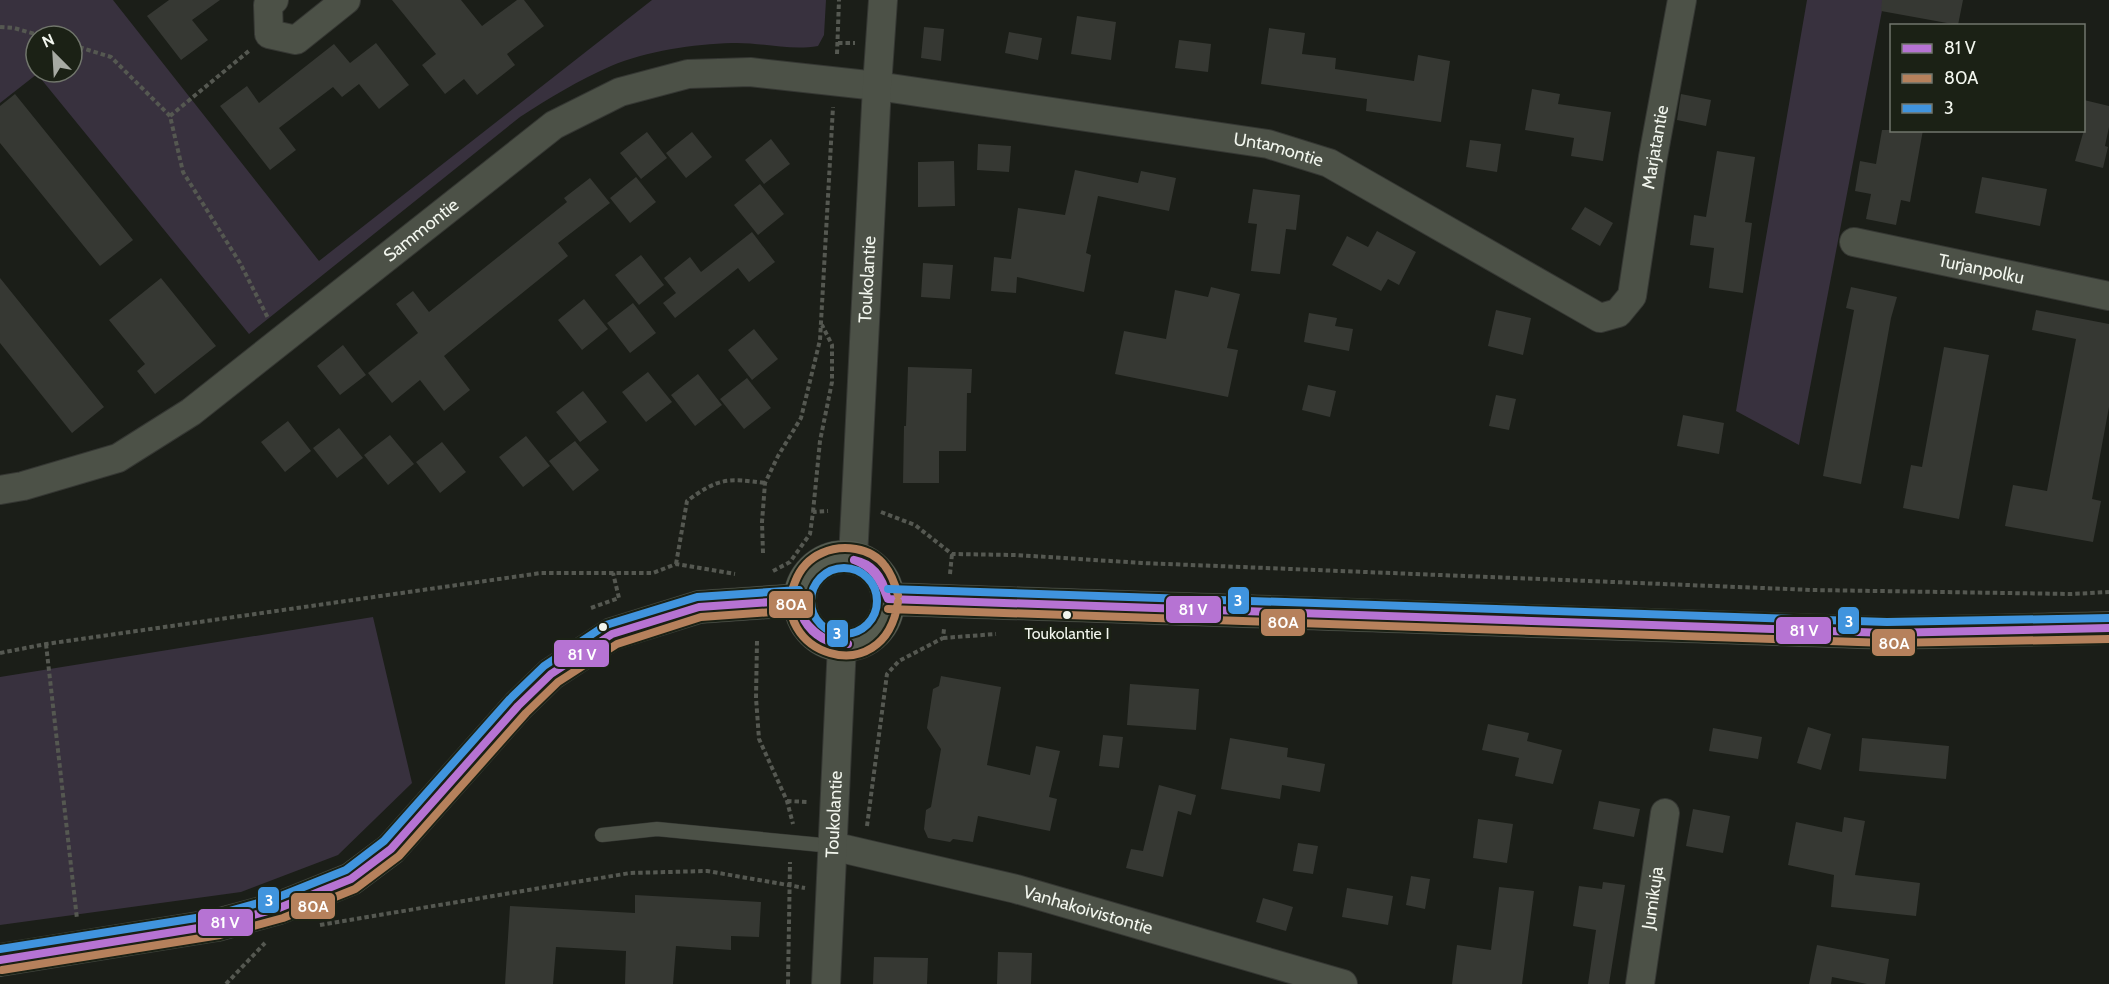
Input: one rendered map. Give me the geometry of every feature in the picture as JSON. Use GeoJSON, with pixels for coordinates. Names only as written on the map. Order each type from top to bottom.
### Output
{"type":"FeatureCollection","features":[{"type":"Feature","properties":{"kind":"main road"},"geometry":{"type":"LineString","coordinates":[[837,558],[853,558],[866,563],[877,572],[885,585],[888,599],[887,613],[880,627],[870,637],[856,643],[842,645],[817,636],[808,626],[802,614],[800,600],[803,585],[811,572],[823,563],[837,558]]}},
{"type":"Feature","properties":{"kind":"main road"},"geometry":{"type":"LineString","coordinates":[[888,599],[1887,633],[2109,628]]}},
{"type":"Feature","properties":{"kind":"main road"},"geometry":{"type":"LineString","coordinates":[[0,960],[217,925],[269,911],[351,879],[391,849],[518,706],[550,674],[612,634],[699,607],[800,600]]}},
{"type":"Feature","properties":{"kind":"street"},"geometry":{"type":"LineString","coordinates":[[274,0],[268,5],[269,34],[296,40],[346,0]]}},
{"type":"Feature","properties":{"kind":"street","name":"Toukolantie"},"geometry":{"type":"LineString","coordinates":[[853,558],[883,0]]}},
{"type":"Feature","properties":{"kind":"street","name":"Marjatantie"},"geometry":{"type":"LineString","coordinates":[[1632,296],[1653,157],[1682,0]]}},
{"type":"Feature","properties":{"kind":"street","name":"Sammontie"},"geometry":{"type":"LineString","coordinates":[[0,490],[23,486],[118,458],[191,412],[554,125],[620,92],[688,74],[750,72],[877,86]]}},
{"type":"Feature","properties":{"kind":"street","name":"Untamontie"},"geometry":{"type":"LineString","coordinates":[[877,86],[1268,144],[1329,163],[1600,318],[1618,314],[1632,296]]}},
{"type":"Feature","properties":{"kind":"street","name":"Turjanpolku"},"geometry":{"type":"LineString","coordinates":[[1854,242],[2109,296]]}},
{"type":"Feature","properties":{"kind":"street","name":"Toukolantie"},"geometry":{"type":"LineString","coordinates":[[826,984],[842,645]]}},
{"type":"Feature","properties":{"kind":"street","name":"Jumikuja"},"geometry":{"type":"LineString","coordinates":[[1640,984],[1665,813]]}},
{"type":"Feature","properties":{"kind":"street","name":"Vanhakoivistontie"},"geometry":{"type":"LineString","coordinates":[[832,846],[1016,889],[1343,984]]}},
{"type":"Feature","properties":{"kind":"lane"},"geometry":{"type":"LineString","coordinates":[[602,835],[657,829],[832,846]]}},
{"type":"Feature","properties":{"kind":"path"},"geometry":{"type":"LineString","coordinates":[[763,553],[762,522],[765,483],[801,418],[820,340],[839,0]]}},
{"type":"Feature","properties":{"kind":"path"},"geometry":{"type":"LineString","coordinates":[[0,27],[24,31]]}},
{"type":"Feature","properties":{"kind":"path"},"geometry":{"type":"LineString","coordinates":[[170,116],[269,34]]}},
{"type":"Feature","properties":{"kind":"path"},"geometry":{"type":"LineString","coordinates":[[84,49],[111,57],[170,116],[183,172],[240,263],[272,327]]}},
{"type":"Feature","properties":{"kind":"path"},"geometry":{"type":"LineString","coordinates":[[762,572],[774,571],[789,562],[810,534],[820,441],[832,382],[832,345],[821,323]]}},
{"type":"Feature","properties":{"kind":"path"},"geometry":{"type":"LineString","coordinates":[[676,564],[687,501],[709,484],[736,479],[765,483]]}},
{"type":"Feature","properties":{"kind":"path"},"geometry":{"type":"LineString","coordinates":[[813,512],[856,510],[884,513],[915,525],[952,554],[1812,590],[2072,594],[2109,592]]}},
{"type":"Feature","properties":{"kind":"path"},"geometry":{"type":"LineString","coordinates":[[864,854],[887,674],[899,662],[943,638],[952,554]]}},
{"type":"Feature","properties":{"kind":"path"},"geometry":{"type":"LineString","coordinates":[[0,653],[46,644],[541,573],[654,573],[676,564],[739,574]]}},
{"type":"Feature","properties":{"kind":"path"},"geometry":{"type":"LineString","coordinates":[[591,608],[619,598],[613,573]]}},
{"type":"Feature","properties":{"kind":"path"},"geometry":{"type":"LineString","coordinates":[[757,641],[756,698],[759,738],[787,801],[793,823],[790,841],[788,984]]}},
{"type":"Feature","properties":{"kind":"path"},"geometry":{"type":"LineString","coordinates":[[46,644],[78,947]]}},
{"type":"Feature","properties":{"kind":"path"},"geometry":{"type":"LineString","coordinates":[[312,926],[630,873],[707,871],[830,892]]}},
{"type":"Feature","properties":{"kind":"path"},"geometry":{"type":"LineString","coordinates":[[226,984],[269,940]]}},
{"type":"Feature","properties":{"kind":"shaded area"},"geometry":{"type":"Polygon","coordinates":[[[0,0],[113,0],[319,261],[652,0],[826,0],[824,35],[818,46],[796,48],[732,43],[670,49],[639,56],[599,71],[564,90],[520,117],[249,334],[45,84],[84,84],[84,24],[24,24],[24,84],[0,103],[0,0]]]}},
{"type":"Feature","properties":{"kind":"shaded area"},"geometry":{"type":"Polygon","coordinates":[[[1807,0],[1884,0],[1799,445],[1736,411],[1807,0]]]}},
{"type":"Feature","properties":{"kind":"shaded area"},"geometry":{"type":"Polygon","coordinates":[[[373,617],[412,783],[338,855],[241,892],[0,925],[0,677],[373,617]]]}},
{"type":"Feature","properties":{"kind":"building"},"geometry":{"type":"Polygon","coordinates":[[[169,0],[220,0],[192,20],[208,40],[181,60],[147,16],[169,0]]]}},
{"type":"Feature","properties":{"kind":"building"},"geometry":{"type":"Polygon","coordinates":[[[392,0],[461,0],[482,26],[517,0],[524,0],[544,26],[507,54],[515,65],[477,95],[464,79],[445,94],[422,65],[436,54],[392,0]]]}},
{"type":"Feature","properties":{"kind":"building"},"geometry":{"type":"Polygon","coordinates":[[[1882,0],[1963,0],[1958,24],[1881,11],[1882,0]]]}},
{"type":"Feature","properties":{"kind":"building"},"geometry":{"type":"Polygon","coordinates":[[[1077,16],[1116,22],[1111,60],[1071,54],[1077,16]]]}},
{"type":"Feature","properties":{"kind":"building"},"geometry":{"type":"Polygon","coordinates":[[[924,27],[944,29],[941,61],[921,58],[924,27]]]}},
{"type":"Feature","properties":{"kind":"building"},"geometry":{"type":"Polygon","coordinates":[[[1269,28],[1305,33],[1302,54],[1336,58],[1335,69],[1414,81],[1418,55],[1450,61],[1441,122],[1366,111],[1367,99],[1261,84],[1269,28]]]}},
{"type":"Feature","properties":{"kind":"building"},"geometry":{"type":"Polygon","coordinates":[[[1009,32],[1042,38],[1038,60],[1005,53],[1009,32]]]}},
{"type":"Feature","properties":{"kind":"building"},"geometry":{"type":"Polygon","coordinates":[[[1179,40],[1211,44],[1208,72],[1175,68],[1179,40]]]}},
{"type":"Feature","properties":{"kind":"building"},"geometry":{"type":"Polygon","coordinates":[[[376,43],[409,85],[379,109],[359,84],[342,97],[333,87],[279,128],[296,150],[270,170],[220,106],[247,86],[259,103],[334,44],[350,63],[376,43]]]}},
{"type":"Feature","properties":{"kind":"building"},"geometry":{"type":"Polygon","coordinates":[[[1532,89],[1560,94],[1558,104],[1611,112],[1603,161],[1571,156],[1574,138],[1525,130],[1532,89]]]}},
{"type":"Feature","properties":{"kind":"building"},"geometry":{"type":"Polygon","coordinates":[[[15,94],[133,240],[100,266],[0,143],[0,106],[15,94]]]}},
{"type":"Feature","properties":{"kind":"building"},"geometry":{"type":"Polygon","coordinates":[[[1681,94],[1711,100],[1706,126],[1677,120],[1681,94]]]}},
{"type":"Feature","properties":{"kind":"building"},"geometry":{"type":"Polygon","coordinates":[[[2085,100],[2109,106],[2109,127],[2105,146],[2108,147],[2103,168],[2075,161],[2085,132],[2085,100]]]}},
{"type":"Feature","properties":{"kind":"building"},"geometry":{"type":"Polygon","coordinates":[[[1882,130],[1923,132],[1910,202],[1901,200],[1896,225],[1866,219],[1871,194],[1855,191],[1860,161],[1876,164],[1882,130]]]}},
{"type":"Feature","properties":{"kind":"building"},"geometry":{"type":"Polygon","coordinates":[[[647,132],[667,158],[641,179],[620,153],[647,132]]]}},
{"type":"Feature","properties":{"kind":"building"},"geometry":{"type":"Polygon","coordinates":[[[692,132],[712,157],[686,178],[666,153],[692,132]]]}},
{"type":"Feature","properties":{"kind":"building"},"geometry":{"type":"Polygon","coordinates":[[[771,139],[790,164],[764,184],[745,160],[771,139]]]}},
{"type":"Feature","properties":{"kind":"building"},"geometry":{"type":"Polygon","coordinates":[[[1470,140],[1501,144],[1497,172],[1466,167],[1470,140]]]}},
{"type":"Feature","properties":{"kind":"building"},"geometry":{"type":"Polygon","coordinates":[[[978,144],[1011,146],[1009,172],[977,170],[978,144]]]}},
{"type":"Feature","properties":{"kind":"building"},"geometry":{"type":"Polygon","coordinates":[[[1717,151],[1755,157],[1745,222],[1752,223],[1743,293],[1709,288],[1714,248],[1690,245],[1694,215],[1706,217],[1717,151]]]}},
{"type":"Feature","properties":{"kind":"building"},"geometry":{"type":"Polygon","coordinates":[[[954,161],[955,206],[918,207],[918,162],[954,161]]]}},
{"type":"Feature","properties":{"kind":"building"},"geometry":{"type":"Polygon","coordinates":[[[1075,170],[1138,183],[1141,171],[1176,178],[1169,211],[1098,196],[1086,253],[1091,255],[1084,292],[1017,277],[1016,293],[991,291],[994,257],[1011,259],[1018,208],[1065,215],[1075,170]]]}},
{"type":"Feature","properties":{"kind":"building"},"geometry":{"type":"Polygon","coordinates":[[[636,177],[656,202],[630,223],[610,198],[636,177]]]}},
{"type":"Feature","properties":{"kind":"building"},"geometry":{"type":"Polygon","coordinates":[[[1982,177],[2047,189],[2040,226],[1975,213],[1982,177]]]}},
{"type":"Feature","properties":{"kind":"building"},"geometry":{"type":"Polygon","coordinates":[[[590,178],[610,203],[558,243],[568,256],[444,356],[470,390],[444,411],[420,380],[392,403],[368,373],[418,333],[396,304],[413,291],[429,312],[567,202],[564,198],[590,178]]]}},
{"type":"Feature","properties":{"kind":"building"},"geometry":{"type":"Polygon","coordinates":[[[760,184],[784,214],[758,235],[734,205],[760,184]]]}},
{"type":"Feature","properties":{"kind":"building"},"geometry":{"type":"Polygon","coordinates":[[[1253,189],[1300,195],[1296,230],[1286,229],[1280,274],[1251,271],[1257,224],[1248,223],[1253,189]]]}},
{"type":"Feature","properties":{"kind":"building"},"geometry":{"type":"Polygon","coordinates":[[[1585,207],[1613,223],[1600,246],[1571,229],[1585,207]]]}},
{"type":"Feature","properties":{"kind":"building"},"geometry":{"type":"Polygon","coordinates":[[[1377,231],[1416,252],[1399,285],[1388,279],[1381,291],[1332,265],[1347,236],[1368,247],[1377,231]]]}},
{"type":"Feature","properties":{"kind":"building"},"geometry":{"type":"Polygon","coordinates":[[[752,232],[775,262],[749,282],[738,268],[675,318],[663,303],[676,293],[664,278],[690,257],[701,272],[752,232]]]}},
{"type":"Feature","properties":{"kind":"building"},"geometry":{"type":"Polygon","coordinates":[[[641,255],[664,285],[639,305],[615,275],[641,255]]]}},
{"type":"Feature","properties":{"kind":"building"},"geometry":{"type":"Polygon","coordinates":[[[923,263],[953,265],[950,299],[921,297],[923,263]]]}},
{"type":"Feature","properties":{"kind":"building"},"geometry":{"type":"Polygon","coordinates":[[[0,278],[104,407],[72,433],[0,343],[0,278]]]}},
{"type":"Feature","properties":{"kind":"building"},"geometry":{"type":"Polygon","coordinates":[[[161,278],[216,346],[155,394],[137,371],[145,364],[109,320],[161,278]]]}},
{"type":"Feature","properties":{"kind":"building"},"geometry":{"type":"Polygon","coordinates":[[[1211,287],[1240,294],[1227,348],[1238,350],[1228,397],[1115,374],[1124,331],[1166,339],[1175,290],[1208,297],[1211,287]]]}},
{"type":"Feature","properties":{"kind":"building"},"geometry":{"type":"Polygon","coordinates":[[[1851,287],[1897,297],[1891,318],[1861,484],[1823,476],[1854,310],[1846,308],[1851,287]]]}},
{"type":"Feature","properties":{"kind":"building"},"geometry":{"type":"Polygon","coordinates":[[[584,299],[608,329],[582,350],[558,320],[584,299]]]}},
{"type":"Feature","properties":{"kind":"building"},"geometry":{"type":"Polygon","coordinates":[[[633,303],[656,333],[630,353],[607,323],[633,303]]]}},
{"type":"Feature","properties":{"kind":"building"},"geometry":{"type":"Polygon","coordinates":[[[1496,310],[1531,318],[1523,355],[1488,346],[1496,310]]]}},
{"type":"Feature","properties":{"kind":"building"},"geometry":{"type":"Polygon","coordinates":[[[2036,310],[2109,324],[2109,407],[2092,499],[2101,501],[2093,542],[2005,526],[2013,485],[2047,491],[2076,339],[2032,330],[2036,310]]]}},
{"type":"Feature","properties":{"kind":"building"},"geometry":{"type":"Polygon","coordinates":[[[1309,313],[1337,318],[1335,326],[1353,329],[1349,351],[1304,342],[1309,313]]]}},
{"type":"Feature","properties":{"kind":"building"},"geometry":{"type":"Polygon","coordinates":[[[754,329],[778,359],[752,380],[728,350],[754,329]]]}},
{"type":"Feature","properties":{"kind":"building"},"geometry":{"type":"Polygon","coordinates":[[[343,345],[366,375],[340,395],[317,366],[343,345]]]}},
{"type":"Feature","properties":{"kind":"building"},"geometry":{"type":"Polygon","coordinates":[[[1944,347],[1989,355],[1959,519],[1903,508],[1911,465],[1922,467],[1944,347]]]}},
{"type":"Feature","properties":{"kind":"building"},"geometry":{"type":"Polygon","coordinates":[[[908,367],[972,369],[971,393],[967,393],[966,451],[939,451],[939,483],[903,483],[908,367]]]}},
{"type":"Feature","properties":{"kind":"building"},"geometry":{"type":"Polygon","coordinates":[[[648,372],[672,402],[646,422],[622,392],[648,372]]]}},
{"type":"Feature","properties":{"kind":"building"},"geometry":{"type":"Polygon","coordinates":[[[698,374],[722,405],[695,426],[671,395],[698,374]]]}},
{"type":"Feature","properties":{"kind":"building"},"geometry":{"type":"Polygon","coordinates":[[[747,378],[771,408],[744,429],[720,399],[747,378]]]}},
{"type":"Feature","properties":{"kind":"building"},"geometry":{"type":"Polygon","coordinates":[[[1308,385],[1336,391],[1330,417],[1302,410],[1308,385]]]}},
{"type":"Feature","properties":{"kind":"building"},"geometry":{"type":"Polygon","coordinates":[[[583,391],[607,422],[580,442],[556,412],[583,391]]]}},
{"type":"Feature","properties":{"kind":"building"},"geometry":{"type":"Polygon","coordinates":[[[1496,395],[1516,399],[1509,430],[1489,426],[1496,395]]]}},
{"type":"Feature","properties":{"kind":"building"},"geometry":{"type":"Polygon","coordinates":[[[1683,415],[1724,423],[1719,454],[1677,446],[1683,415]]]}},
{"type":"Feature","properties":{"kind":"building"},"geometry":{"type":"Polygon","coordinates":[[[288,421],[311,451],[285,472],[261,442],[288,421]]]}},
{"type":"Feature","properties":{"kind":"building"},"geometry":{"type":"Polygon","coordinates":[[[339,428],[363,458],[337,478],[313,448],[339,428]]]}},
{"type":"Feature","properties":{"kind":"building"},"geometry":{"type":"Polygon","coordinates":[[[390,435],[414,464],[388,485],[364,455],[390,435]]]}},
{"type":"Feature","properties":{"kind":"building"},"geometry":{"type":"Polygon","coordinates":[[[526,436],[550,466],[523,487],[499,457],[526,436]]]}},
{"type":"Feature","properties":{"kind":"building"},"geometry":{"type":"Polygon","coordinates":[[[575,441],[599,470],[573,491],[549,461],[575,441]]]}},
{"type":"Feature","properties":{"kind":"building"},"geometry":{"type":"Polygon","coordinates":[[[442,442],[466,472],[440,493],[416,462],[442,442]]]}},
{"type":"Feature","properties":{"kind":"building"},"geometry":{"type":"Polygon","coordinates":[[[941,676],[1001,687],[987,765],[1030,775],[1036,746],[1060,751],[1049,797],[1057,799],[1050,831],[978,816],[973,842],[953,839],[950,842],[928,838],[924,829],[926,810],[931,807],[941,749],[927,728],[933,689],[939,686],[941,676]]]}},
{"type":"Feature","properties":{"kind":"building"},"geometry":{"type":"Polygon","coordinates":[[[1130,684],[1199,689],[1196,730],[1127,725],[1130,684]]]}},
{"type":"Feature","properties":{"kind":"building"},"geometry":{"type":"Polygon","coordinates":[[[1488,724],[1529,733],[1527,741],[1562,750],[1553,784],[1515,776],[1519,758],[1482,750],[1488,724]]]}},
{"type":"Feature","properties":{"kind":"building"},"geometry":{"type":"Polygon","coordinates":[[[1808,727],[1831,734],[1821,770],[1797,763],[1808,727]]]}},
{"type":"Feature","properties":{"kind":"building"},"geometry":{"type":"Polygon","coordinates":[[[1713,728],[1762,737],[1758,759],[1709,751],[1713,728]]]}},
{"type":"Feature","properties":{"kind":"building"},"geometry":{"type":"Polygon","coordinates":[[[1103,735],[1123,737],[1119,768],[1099,766],[1103,735]]]}},
{"type":"Feature","properties":{"kind":"building"},"geometry":{"type":"Polygon","coordinates":[[[1230,738],[1288,748],[1287,757],[1325,764],[1320,792],[1282,785],[1280,799],[1221,789],[1230,738]]]}},
{"type":"Feature","properties":{"kind":"building"},"geometry":{"type":"Polygon","coordinates":[[[1862,738],[1949,746],[1946,779],[1859,771],[1862,738]]]}},
{"type":"Feature","properties":{"kind":"building"},"geometry":{"type":"Polygon","coordinates":[[[1159,785],[1196,795],[1191,815],[1178,811],[1163,877],[1126,868],[1131,849],[1143,851],[1159,785]]]}},
{"type":"Feature","properties":{"kind":"building"},"geometry":{"type":"Polygon","coordinates":[[[1599,801],[1640,809],[1634,837],[1593,829],[1599,801]]]}},
{"type":"Feature","properties":{"kind":"building"},"geometry":{"type":"Polygon","coordinates":[[[1693,809],[1730,816],[1723,853],[1686,846],[1693,809]]]}},
{"type":"Feature","properties":{"kind":"building"},"geometry":{"type":"Polygon","coordinates":[[[1844,817],[1865,821],[1855,875],[1920,883],[1916,916],[1831,907],[1834,875],[1788,865],[1796,822],[1842,832],[1844,817]]]}},
{"type":"Feature","properties":{"kind":"building"},"geometry":{"type":"Polygon","coordinates":[[[1478,819],[1513,824],[1507,863],[1473,858],[1478,819]]]}},
{"type":"Feature","properties":{"kind":"building"},"geometry":{"type":"Polygon","coordinates":[[[1298,843],[1318,846],[1313,874],[1293,871],[1298,843]]]}},
{"type":"Feature","properties":{"kind":"building"},"geometry":{"type":"Polygon","coordinates":[[[1411,876],[1430,879],[1425,909],[1406,905],[1411,876]]]}},
{"type":"Feature","properties":{"kind":"building"},"geometry":{"type":"Polygon","coordinates":[[[1603,882],[1625,885],[1609,984],[1588,984],[1596,930],[1573,926],[1579,886],[1602,889],[1603,882]]]}},
{"type":"Feature","properties":{"kind":"building"},"geometry":{"type":"Polygon","coordinates":[[[1499,887],[1534,891],[1522,984],[1452,984],[1457,945],[1491,950],[1499,887]]]}},
{"type":"Feature","properties":{"kind":"building"},"geometry":{"type":"Polygon","coordinates":[[[1347,888],[1393,896],[1388,925],[1342,917],[1347,888]]]}},
{"type":"Feature","properties":{"kind":"building"},"geometry":{"type":"Polygon","coordinates":[[[635,895],[761,902],[759,937],[731,936],[731,950],[676,946],[673,984],[625,984],[626,951],[556,947],[553,984],[505,984],[510,906],[635,913],[635,895]]]}},
{"type":"Feature","properties":{"kind":"building"},"geometry":{"type":"Polygon","coordinates":[[[1263,898],[1293,907],[1286,931],[1256,922],[1263,898]]]}},
{"type":"Feature","properties":{"kind":"building"},"geometry":{"type":"Polygon","coordinates":[[[1817,945],[1889,959],[1885,984],[1867,984],[1832,977],[1831,984],[1809,984],[1817,945]]]}},
{"type":"Feature","properties":{"kind":"building"},"geometry":{"type":"Polygon","coordinates":[[[998,952],[1032,953],[1031,984],[997,984],[998,952]]]}},
{"type":"Feature","properties":{"kind":"building"},"geometry":{"type":"Polygon","coordinates":[[[874,957],[928,958],[927,984],[873,984],[874,957]]]}},
{"type":"Feature","properties":{"kind":"transit line","name":"80A"},"geometry":{"type":"LineString","coordinates":[[898,595],[890,573],[879,560],[864,551],[838,549],[817,555],[805,565],[795,582],[791,607],[797,628],[811,644],[830,653],[852,655],[872,648],[888,631],[898,602]]}},
{"type":"Feature","properties":{"kind":"transit line"},"geometry":{"type":"LineString","coordinates":[[854,560],[872,568],[880,578],[887,597]]}},
{"type":"Feature","properties":{"kind":"transit line"},"geometry":{"type":"LineString","coordinates":[[854,560],[875,574],[887,597]]}},
{"type":"Feature","properties":{"kind":"transit line","name":"3"},"geometry":{"type":"LineString","coordinates":[[844,568],[857,570],[867,578],[875,588],[877,601],[875,614],[867,624],[857,632],[844,634],[831,632],[821,624],[813,614],[811,601],[813,588],[821,578],[831,570],[844,568]]}},
{"type":"Feature","properties":{"kind":"transit line","name":"3"},"geometry":{"type":"LineString","coordinates":[[888,589],[1887,622],[2109,618]]}},
{"type":"Feature","properties":{"kind":"transit line","name":"3"},"geometry":{"type":"LineString","coordinates":[[0,949],[215,915],[276,898],[346,870],[384,841],[510,699],[544,666],[606,625],[697,597],[799,590]]}},
{"type":"Feature","properties":{"kind":"transit line"},"geometry":{"type":"LineString","coordinates":[[888,599],[1887,633],[2109,628]]}},
{"type":"Feature","properties":{"kind":"transit line"},"geometry":{"type":"LineString","coordinates":[[0,960],[217,925],[279,908],[351,879],[391,849],[518,706],[551,674],[612,634],[699,607],[800,600]]}},
{"type":"Feature","properties":{"kind":"transit line","name":"80A"},"geometry":{"type":"LineString","coordinates":[[888,609],[1887,643],[2109,639]]}},
{"type":"Feature","properties":{"kind":"transit line","name":"80A"},"geometry":{"type":"LineString","coordinates":[[2,970],[220,935],[283,918],[355,889],[399,856],[526,713],[558,682],[617,644],[701,617],[801,610]]}},
{"type":"Feature","properties":{"kind":"transit line"},"geometry":{"type":"LineString","coordinates":[[804,620],[823,637],[848,644]]}},
{"type":"Feature","properties":{"kind":"transit line"},"geometry":{"type":"LineString","coordinates":[[804,620],[812,631],[822,638],[834,643],[848,644]]}},
{"type":"Feature","properties":{"kind":"place","name":"Toukolantie I"},"geometry":{"type":"Point","coordinates":[1067,615]}}]}
